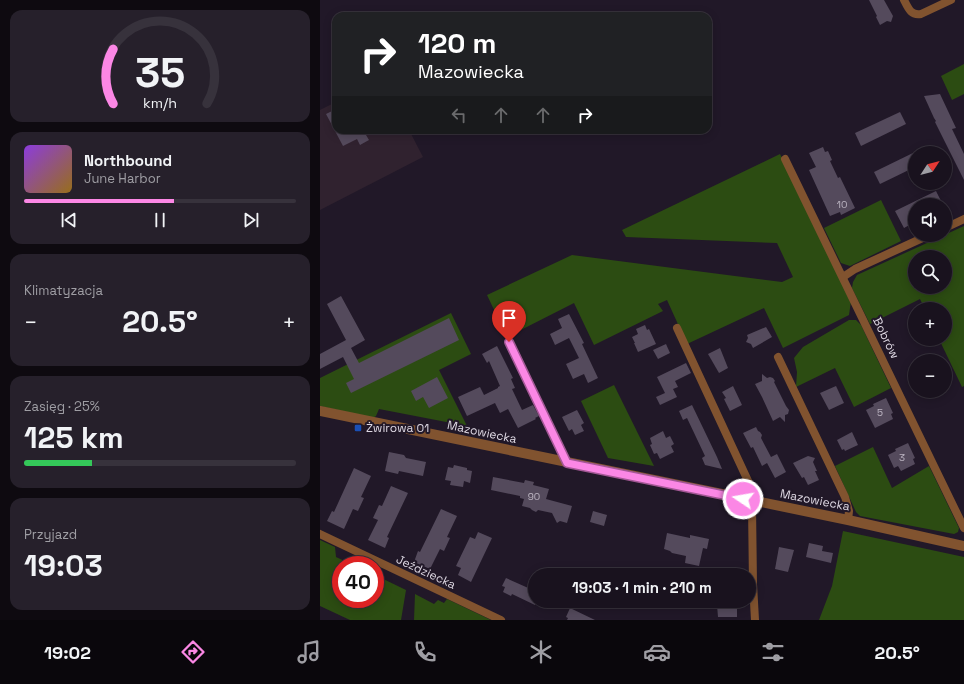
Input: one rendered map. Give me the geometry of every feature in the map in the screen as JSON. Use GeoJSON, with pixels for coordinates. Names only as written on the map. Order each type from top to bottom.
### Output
{"type":"FeatureCollection","features":[{"type":"Feature","properties":{"kind":"street"},"geometry":{"type":"LineString","coordinates":[[904,0],[910,11],[916,15],[951,0]]}},
{"type":"Feature","properties":{"kind":"street","name":"Bobrów"},"geometry":{"type":"LineString","coordinates":[[785,159],[964,528]]}},
{"type":"Feature","properties":{"kind":"street"},"geometry":{"type":"LineString","coordinates":[[952,225],[964,219]]}},
{"type":"Feature","properties":{"kind":"street"},"geometry":{"type":"LineString","coordinates":[[843,277],[855,269],[915,242]]}},
{"type":"Feature","properties":{"kind":"street"},"geometry":{"type":"LineString","coordinates":[[677,328],[748,479],[752,501],[755,620]]}},
{"type":"Feature","properties":{"kind":"street"},"geometry":{"type":"LineString","coordinates":[[509,342],[567,463]]}},
{"type":"Feature","properties":{"kind":"street"},"geometry":{"type":"LineString","coordinates":[[778,357],[847,500],[849,511],[848,520]]}},
{"type":"Feature","properties":{"kind":"street","name":"Mazowiecka"},"geometry":{"type":"LineString","coordinates":[[320,411],[848,520],[964,546]]}},
{"type":"Feature","properties":{"kind":"street","name":"Jeździecka"},"geometry":{"type":"LineString","coordinates":[[320,534],[501,620]]}},
{"type":"Feature","properties":{"kind":"shaded area"},"geometry":{"type":"Polygon","coordinates":[[[332,104],[332,134],[411,134],[423,157],[320,210],[320,110],[332,104]]]}},
{"type":"Feature","properties":{"kind":"green space"},"geometry":{"type":"Polygon","coordinates":[[[964,64],[964,94],[952,100],[941,76],[964,64]]]}},
{"type":"Feature","properties":{"kind":"green space"},"geometry":{"type":"Polygon","coordinates":[[[780,154],[851,301],[849,315],[783,348],[764,308],[687,344],[667,300],[658,304],[663,311],[594,345],[574,303],[507,337],[487,295],[572,255],[782,282],[793,277],[777,243],[626,237],[622,230],[780,154]]]}},
{"type":"Feature","properties":{"kind":"green space"},"geometry":{"type":"Polygon","coordinates":[[[881,200],[901,241],[850,266],[841,263],[824,228],[881,200]]]}},
{"type":"Feature","properties":{"kind":"green space"},"geometry":{"type":"Polygon","coordinates":[[[964,226],[964,386],[962,387],[952,366],[952,354],[946,354],[942,346],[952,346],[952,302],[922,302],[920,299],[914,302],[908,302],[908,305],[870,324],[852,288],[853,282],[857,275],[908,252],[908,294],[952,294],[952,250],[912,250],[929,242],[952,242],[952,231],[964,226]]]}},
{"type":"Feature","properties":{"kind":"green space"},"geometry":{"type":"Polygon","coordinates":[[[451,313],[471,354],[439,370],[467,426],[379,409],[376,416],[373,418],[320,406],[320,378],[451,313]]]}},
{"type":"Feature","properties":{"kind":"green space"},"geometry":{"type":"Polygon","coordinates":[[[849,320],[856,320],[861,325],[891,388],[854,407],[835,368],[796,387],[797,372],[794,358],[803,347],[849,320]]]}},
{"type":"Feature","properties":{"kind":"green space"},"geometry":{"type":"Polygon","coordinates":[[[614,385],[654,466],[608,458],[581,401],[614,385]]]}},
{"type":"Feature","properties":{"kind":"green space"},"geometry":{"type":"Polygon","coordinates":[[[873,447],[892,488],[929,466],[959,528],[958,532],[954,534],[860,516],[856,512],[835,466],[873,447]]]}},
{"type":"Feature","properties":{"kind":"green space"},"geometry":{"type":"Polygon","coordinates":[[[843,531],[964,557],[964,620],[819,620],[832,586],[843,531]]]}},
{"type":"Feature","properties":{"kind":"green space"},"geometry":{"type":"Polygon","coordinates":[[[320,540],[335,547],[336,556],[332,556],[332,608],[384,608],[384,579],[406,590],[401,620],[350,620],[320,606],[320,540]]]}},
{"type":"Feature","properties":{"kind":"green space"},"geometry":{"type":"Polygon","coordinates":[[[415,594],[434,604],[438,600],[444,603],[447,599],[491,620],[414,620],[415,594]]]}},
{"type":"Feature","properties":{"kind":"building"},"geometry":{"type":"Polygon","coordinates":[[[869,0],[884,0],[893,16],[891,22],[887,21],[880,25],[869,0]]]}},
{"type":"Feature","properties":{"kind":"building"},"geometry":{"type":"Polygon","coordinates":[[[940,94],[956,128],[952,129],[964,154],[964,180],[952,156],[952,146],[947,146],[924,96],[940,94]]]}},
{"type":"Feature","properties":{"kind":"building"},"geometry":{"type":"Polygon","coordinates":[[[332,111],[332,125],[326,114],[332,111]]]}},
{"type":"Feature","properties":{"kind":"building"},"geometry":{"type":"Polygon","coordinates":[[[900,112],[906,124],[861,146],[855,133],[900,112]]]}},
{"type":"Feature","properties":{"kind":"building"},"geometry":{"type":"Polygon","coordinates":[[[337,134],[365,134],[369,140],[360,145],[357,139],[343,146],[337,134]]]}},
{"type":"Feature","properties":{"kind":"building"},"geometry":{"type":"Polygon","coordinates":[[[823,147],[825,152],[828,151],[832,160],[830,161],[838,178],[840,177],[855,208],[841,215],[840,212],[830,216],[809,170],[816,167],[809,153],[823,147]]]}},
{"type":"Feature","properties":{"kind":"building"},"geometry":{"type":"Polygon","coordinates":[[[908,155],[908,170],[880,184],[874,172],[908,155]]]}},
{"type":"Feature","properties":{"kind":"building"},"geometry":{"type":"Polygon","coordinates":[[[936,191],[940,198],[922,198],[936,191]]]}},
{"type":"Feature","properties":{"kind":"building"},"geometry":{"type":"Polygon","coordinates":[[[908,205],[908,226],[904,228],[895,211],[908,205]]]}},
{"type":"Feature","properties":{"kind":"building"},"geometry":{"type":"Polygon","coordinates":[[[341,296],[365,340],[351,348],[359,363],[449,318],[459,340],[351,393],[346,383],[354,379],[343,357],[320,369],[320,354],[346,340],[327,304],[341,296]]]}},
{"type":"Feature","properties":{"kind":"building"},"geometry":{"type":"Polygon","coordinates":[[[569,314],[584,343],[582,344],[598,378],[588,383],[584,374],[573,379],[566,364],[579,358],[569,338],[555,345],[550,334],[562,328],[558,319],[569,314]]]}},
{"type":"Feature","properties":{"kind":"building"},"geometry":{"type":"Polygon","coordinates":[[[645,325],[647,330],[649,329],[656,344],[638,352],[632,337],[638,334],[636,329],[645,325]]]}},
{"type":"Feature","properties":{"kind":"building"},"geometry":{"type":"Polygon","coordinates":[[[766,327],[772,337],[753,348],[751,344],[746,342],[748,338],[747,335],[766,327]]]}},
{"type":"Feature","properties":{"kind":"building"},"geometry":{"type":"Polygon","coordinates":[[[666,344],[670,353],[658,359],[653,350],[666,344]]]}},
{"type":"Feature","properties":{"kind":"building"},"geometry":{"type":"Polygon","coordinates":[[[497,346],[513,378],[511,379],[515,388],[512,389],[522,410],[533,405],[539,416],[518,428],[508,409],[500,413],[495,403],[467,416],[458,397],[480,387],[484,395],[500,386],[489,361],[487,363],[482,354],[497,346]]]}},
{"type":"Feature","properties":{"kind":"building"},"geometry":{"type":"Polygon","coordinates":[[[720,348],[728,368],[719,373],[708,354],[720,348]]]}},
{"type":"Feature","properties":{"kind":"building"},"geometry":{"type":"Polygon","coordinates":[[[686,363],[691,373],[675,381],[678,387],[673,389],[677,397],[660,405],[656,397],[665,393],[657,377],[686,363]]]}},
{"type":"Feature","properties":{"kind":"building"},"geometry":{"type":"Polygon","coordinates":[[[762,374],[767,378],[773,378],[789,410],[788,414],[785,415],[785,422],[780,417],[773,421],[755,384],[762,381],[762,374]]]}},
{"type":"Feature","properties":{"kind":"building"},"geometry":{"type":"Polygon","coordinates":[[[437,377],[448,398],[429,408],[423,397],[416,401],[411,391],[437,377]]]}},
{"type":"Feature","properties":{"kind":"building"},"geometry":{"type":"Polygon","coordinates":[[[733,386],[742,405],[730,411],[724,399],[726,398],[722,392],[733,386]]]}},
{"type":"Feature","properties":{"kind":"building"},"geometry":{"type":"Polygon","coordinates":[[[836,386],[844,403],[829,410],[820,393],[836,386]]]}},
{"type":"Feature","properties":{"kind":"building"},"geometry":{"type":"Polygon","coordinates":[[[886,398],[893,413],[891,414],[893,419],[875,428],[866,410],[874,406],[873,404],[886,398]]]}},
{"type":"Feature","properties":{"kind":"building"},"geometry":{"type":"Polygon","coordinates":[[[692,405],[722,469],[705,465],[702,458],[705,456],[687,418],[683,420],[679,411],[692,405]]]}},
{"type":"Feature","properties":{"kind":"building"},"geometry":{"type":"Polygon","coordinates":[[[577,410],[584,423],[581,425],[584,431],[575,435],[572,429],[569,431],[562,417],[577,410]]]}},
{"type":"Feature","properties":{"kind":"building"},"geometry":{"type":"Polygon","coordinates":[[[756,427],[762,435],[761,438],[771,457],[777,454],[786,472],[775,478],[767,463],[762,466],[753,447],[751,448],[743,433],[756,427]]]}},
{"type":"Feature","properties":{"kind":"building"},"geometry":{"type":"Polygon","coordinates":[[[663,431],[666,438],[670,436],[674,444],[671,446],[674,452],[660,459],[657,453],[654,454],[650,445],[652,444],[650,438],[663,431]]]}},
{"type":"Feature","properties":{"kind":"building"},"geometry":{"type":"Polygon","coordinates":[[[852,432],[858,445],[845,451],[844,449],[842,450],[837,440],[852,432]]]}},
{"type":"Feature","properties":{"kind":"building"},"geometry":{"type":"Polygon","coordinates":[[[908,443],[915,458],[913,459],[915,464],[901,471],[898,466],[894,468],[888,455],[896,451],[895,449],[908,443]]]}},
{"type":"Feature","properties":{"kind":"building"},"geometry":{"type":"Polygon","coordinates":[[[389,452],[404,455],[406,458],[426,462],[423,476],[399,471],[398,474],[385,471],[389,452]]]}},
{"type":"Feature","properties":{"kind":"building"},"geometry":{"type":"Polygon","coordinates":[[[808,456],[815,458],[813,462],[819,480],[808,485],[804,477],[802,478],[793,463],[808,456]]]}},
{"type":"Feature","properties":{"kind":"building"},"geometry":{"type":"Polygon","coordinates":[[[454,465],[467,468],[467,470],[472,471],[470,483],[464,481],[463,487],[450,485],[451,481],[445,480],[448,467],[453,468],[454,465]]]}},
{"type":"Feature","properties":{"kind":"building"},"geometry":{"type":"Polygon","coordinates":[[[354,468],[371,476],[361,497],[364,498],[358,511],[353,509],[344,529],[327,521],[332,511],[334,512],[354,468]]]}},
{"type":"Feature","properties":{"kind":"building"},"geometry":{"type":"Polygon","coordinates":[[[493,477],[524,483],[525,480],[534,482],[533,485],[549,489],[546,499],[572,506],[567,523],[560,521],[557,523],[552,513],[538,510],[536,512],[530,508],[522,506],[524,499],[520,498],[520,496],[491,490],[493,477]]]}},
{"type":"Feature","properties":{"kind":"building"},"geometry":{"type":"Polygon","coordinates":[[[391,486],[408,493],[387,537],[389,538],[385,548],[368,540],[378,520],[373,518],[379,505],[382,506],[391,486]]]}},
{"type":"Feature","properties":{"kind":"building"},"geometry":{"type":"Polygon","coordinates":[[[441,509],[457,516],[447,537],[450,538],[444,551],[440,549],[430,569],[414,562],[418,551],[420,552],[441,509]]]}},
{"type":"Feature","properties":{"kind":"building"},"geometry":{"type":"Polygon","coordinates":[[[593,511],[607,515],[604,526],[590,522],[593,511]]]}},
{"type":"Feature","properties":{"kind":"building"},"geometry":{"type":"Polygon","coordinates":[[[478,532],[492,538],[471,582],[458,575],[461,568],[456,566],[470,537],[475,539],[478,532]]]}},
{"type":"Feature","properties":{"kind":"building"},"geometry":{"type":"Polygon","coordinates":[[[667,533],[690,538],[690,535],[709,539],[707,549],[703,548],[699,566],[685,563],[686,556],[672,553],[664,549],[667,533]]]}},
{"type":"Feature","properties":{"kind":"building"},"geometry":{"type":"Polygon","coordinates":[[[809,543],[823,546],[822,551],[833,553],[831,563],[806,557],[809,543]]]}},
{"type":"Feature","properties":{"kind":"building"},"geometry":{"type":"Polygon","coordinates":[[[779,547],[794,550],[788,572],[775,569],[779,547]]]}},
{"type":"Feature","properties":{"kind":"building"},"geometry":{"type":"Polygon","coordinates":[[[506,578],[528,588],[528,602],[512,594],[511,596],[503,592],[505,587],[502,586],[506,578]]]}},
{"type":"Feature","properties":{"kind":"building"},"geometry":{"type":"Polygon","coordinates":[[[570,608],[595,620],[567,620],[568,618],[566,617],[570,608]]]}},
{"type":"Feature","properties":{"kind":"building"},"geometry":{"type":"Polygon","coordinates":[[[717,608],[737,608],[737,617],[718,617],[717,608]]]}},
{"type":"Feature","properties":{"kind":"place","name":"Żwirowa 01"},"geometry":{"type":"Point","coordinates":[358,428]}},
{"type":"Feature","properties":{"kind":"route"},"geometry":{"type":"LineString","coordinates":[[509,342],[567,463],[743,499]]}}]}
